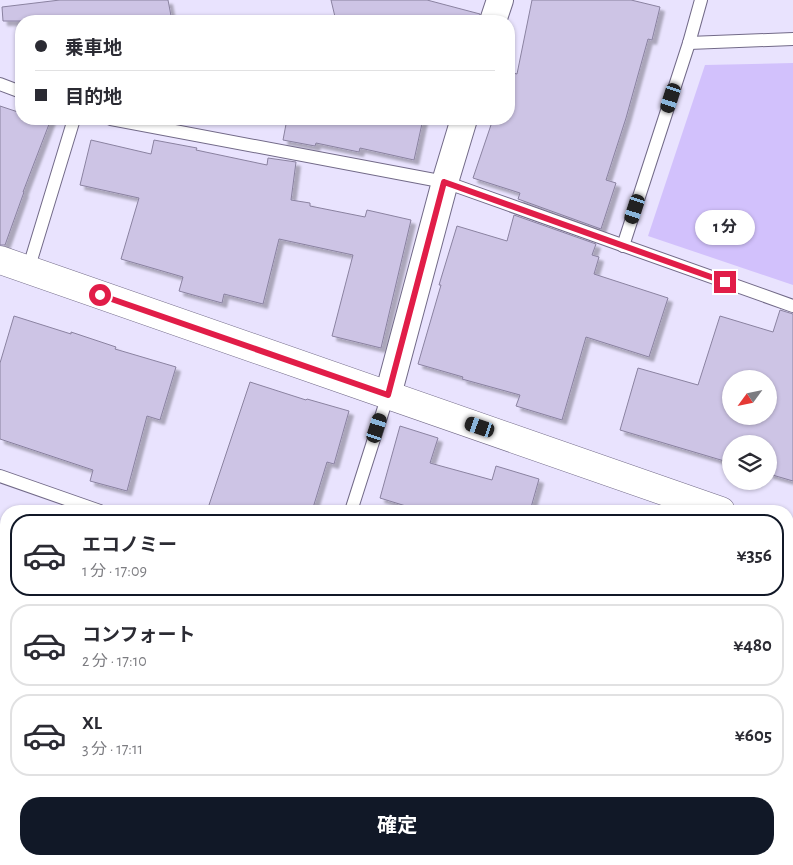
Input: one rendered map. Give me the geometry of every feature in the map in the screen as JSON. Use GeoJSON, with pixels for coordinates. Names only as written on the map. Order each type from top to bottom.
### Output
{"type":"FeatureCollection","features":[{"type":"Feature","properties":{"kind":"street"},"geometry":{"type":"LineString","coordinates":[[495,15],[500,0]]}},
{"type":"Feature","properties":{"kind":"street"},"geometry":{"type":"LineString","coordinates":[[388,395],[444,182],[462,125]]}},
{"type":"Feature","properties":{"kind":"street"},"geometry":{"type":"LineString","coordinates":[[0,260],[704,505]]}},
{"type":"Feature","properties":{"kind":"lane"},"geometry":{"type":"LineString","coordinates":[[623,246],[689,43],[701,0]]}},
{"type":"Feature","properties":{"kind":"lane"},"geometry":{"type":"LineString","coordinates":[[689,43],[793,39]]}},
{"type":"Feature","properties":{"kind":"lane"},"geometry":{"type":"LineString","coordinates":[[0,84],[15,90]]}},
{"type":"Feature","properties":{"kind":"lane"},"geometry":{"type":"LineString","coordinates":[[28,270],[72,125]]}},
{"type":"Feature","properties":{"kind":"lane"},"geometry":{"type":"LineString","coordinates":[[142,125],[444,182],[793,306]]}},
{"type":"Feature","properties":{"kind":"lane"},"geometry":{"type":"LineString","coordinates":[[352,505],[388,395]]}},
{"type":"Feature","properties":{"kind":"lane"},"geometry":{"type":"LineString","coordinates":[[0,476],[83,505]]}},
{"type":"Feature","properties":{"kind":"shaded area"},"geometry":{"type":"Polygon","coordinates":[[[793,63],[793,285],[648,236],[705,65],[793,63]]]}},
{"type":"Feature","properties":{"kind":"building"},"geometry":{"type":"Polygon","coordinates":[[[60,0],[168,0],[171,15],[15,15],[15,21],[3,21],[2,7],[60,0]]]}},
{"type":"Feature","properties":{"kind":"building"},"geometry":{"type":"Polygon","coordinates":[[[331,0],[427,0],[480,14],[480,15],[335,15],[331,0]]]}},
{"type":"Feature","properties":{"kind":"building"},"geometry":{"type":"Polygon","coordinates":[[[532,0],[631,0],[660,7],[652,40],[648,39],[606,180],[616,183],[601,229],[518,199],[520,193],[473,178],[491,125],[515,125],[515,74],[517,74],[532,0]]]}},
{"type":"Feature","properties":{"kind":"building"},"geometry":{"type":"Polygon","coordinates":[[[0,106],[15,111],[15,125],[49,125],[5,245],[0,245],[0,106]]]}},
{"type":"Feature","properties":{"kind":"building"},"geometry":{"type":"Polygon","coordinates":[[[286,125],[422,125],[414,160],[360,148],[359,152],[316,143],[315,146],[283,140],[286,125]]]}},
{"type":"Feature","properties":{"kind":"building"},"geometry":{"type":"Polygon","coordinates":[[[91,140],[151,154],[154,140],[267,165],[268,158],[296,162],[291,200],[310,203],[310,206],[365,217],[367,210],[411,220],[381,348],[332,336],[353,255],[279,239],[263,304],[224,294],[222,303],[179,291],[183,277],[121,259],[139,198],[80,185],[91,140]]]}},
{"type":"Feature","properties":{"kind":"building"},"geometry":{"type":"Polygon","coordinates":[[[514,215],[596,244],[592,255],[599,257],[594,274],[668,298],[649,357],[586,337],[562,420],[516,406],[520,395],[462,379],[463,377],[418,364],[457,226],[507,241],[514,215]]]}},
{"type":"Feature","properties":{"kind":"building"},"geometry":{"type":"Polygon","coordinates":[[[780,310],[793,314],[793,481],[777,476],[777,435],[722,435],[722,460],[620,430],[638,368],[698,385],[720,316],[773,332],[780,310]]]}},
{"type":"Feature","properties":{"kind":"building"},"geometry":{"type":"Polygon","coordinates":[[[14,316],[71,334],[71,332],[116,347],[115,349],[176,367],[160,420],[147,416],[127,491],[90,481],[93,470],[0,439],[0,363],[14,316]]]}},
{"type":"Feature","properties":{"kind":"building"},"geometry":{"type":"Polygon","coordinates":[[[250,382],[306,400],[349,411],[334,464],[327,462],[314,505],[209,505],[250,382]]]}},
{"type":"Feature","properties":{"kind":"building"},"geometry":{"type":"Polygon","coordinates":[[[400,426],[438,438],[430,463],[492,480],[496,466],[539,479],[532,505],[403,505],[380,498],[400,426]]]}},
{"type":"Feature","properties":{"kind":"route"},"geometry":{"type":"LineString","coordinates":[[100,295],[388,395],[444,182],[725,282]]}}]}
